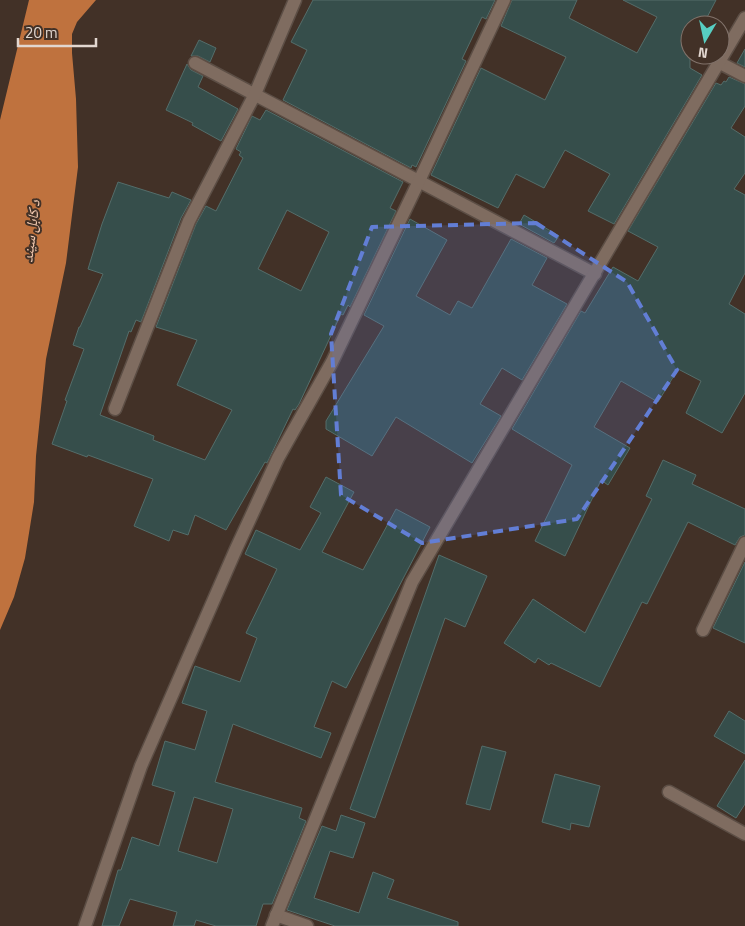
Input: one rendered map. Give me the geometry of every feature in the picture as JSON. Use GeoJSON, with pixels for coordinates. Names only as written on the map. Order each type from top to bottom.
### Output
{"type":"FeatureCollection","features":[{"type":"Feature","properties":{"kind":"street"},"geometry":{"type":"LineString","coordinates":[[115,409],[189,220],[255,94],[295,0]]}},
{"type":"Feature","properties":{"kind":"street"},"geometry":{"type":"LineString","coordinates":[[85,926],[141,766],[236,549],[278,458],[332,362],[504,0]]}},
{"type":"Feature","properties":{"kind":"street"},"geometry":{"type":"LineString","coordinates":[[730,46],[745,18]]}},
{"type":"Feature","properties":{"kind":"street"},"geometry":{"type":"LineString","coordinates":[[196,63],[595,274]]}},
{"type":"Feature","properties":{"kind":"street"},"geometry":{"type":"LineString","coordinates":[[307,926],[274,920],[392,627],[412,582],[719,65]]}},
{"type":"Feature","properties":{"kind":"street"},"geometry":{"type":"LineString","coordinates":[[722,65],[745,76]]}},
{"type":"Feature","properties":{"kind":"street"},"geometry":{"type":"LineString","coordinates":[[703,630],[742,560],[745,543]]}},
{"type":"Feature","properties":{"kind":"street"},"geometry":{"type":"LineString","coordinates":[[669,792],[745,834]]}},
{"type":"Feature","properties":{"kind":"highlighted area"},"geometry":{"type":"Polygon","coordinates":[[[536,223],[627,282],[677,370],[577,519],[422,543],[341,495],[331,334],[372,227],[536,223]]]}},
{"type":"Feature","properties":{"kind":"water","name":"د کابل سيند"},"geometry":{"type":"Polygon","coordinates":[[[29,0],[96,0],[77,22],[72,34],[78,167],[66,263],[46,359],[36,456],[34,502],[25,558],[14,597],[0,630],[0,120],[29,0]]]}},
{"type":"Feature","properties":{"kind":"building"},"geometry":{"type":"Polygon","coordinates":[[[313,0],[495,0],[486,19],[482,17],[462,59],[466,61],[416,167],[412,165],[411,168],[283,100],[307,50],[291,42],[313,0]]]}},
{"type":"Feature","properties":{"kind":"building"},"geometry":{"type":"Polygon","coordinates":[[[512,0],[577,0],[569,18],[637,53],[657,17],[623,0],[716,0],[708,15],[680,15],[680,65],[690,65],[690,68],[702,75],[614,224],[588,211],[610,174],[565,150],[544,188],[516,174],[498,208],[431,175],[481,68],[545,100],[566,57],[501,26],[512,0]]]}},
{"type":"Feature","properties":{"kind":"building"},"geometry":{"type":"Polygon","coordinates":[[[199,40],[216,48],[210,62],[198,56],[191,56],[199,40]]]}},
{"type":"Feature","properties":{"kind":"building"},"geometry":{"type":"Polygon","coordinates":[[[745,49],[745,67],[737,63],[745,49]]]}},
{"type":"Feature","properties":{"kind":"building"},"geometry":{"type":"Polygon","coordinates":[[[187,64],[191,70],[203,76],[198,87],[238,109],[221,141],[192,125],[193,123],[166,110],[187,64]]]}},
{"type":"Feature","properties":{"kind":"building"},"geometry":{"type":"Polygon","coordinates":[[[729,77],[745,84],[745,106],[731,128],[745,137],[745,173],[734,189],[745,195],[745,273],[729,304],[745,314],[745,393],[722,433],[686,413],[701,381],[678,369],[658,402],[621,381],[594,427],[630,448],[608,485],[601,480],[565,556],[535,541],[572,465],[512,429],[581,311],[585,313],[613,267],[638,281],[658,247],[628,231],[716,83],[721,85],[729,77]]]}},
{"type":"Feature","properties":{"kind":"building"},"geometry":{"type":"Polygon","coordinates":[[[266,110],[403,182],[390,208],[396,211],[350,307],[348,305],[343,315],[341,314],[299,404],[295,410],[293,409],[267,463],[265,462],[226,530],[195,515],[188,535],[173,530],[169,541],[134,526],[153,479],[52,444],[67,401],[65,400],[84,349],[73,345],[103,274],[88,269],[118,182],[169,198],[172,192],[191,200],[181,218],[141,322],[136,320],[131,332],[129,331],[100,415],[154,436],[153,440],[205,460],[232,410],[177,385],[197,340],[156,327],[196,224],[206,206],[216,211],[243,158],[239,155],[241,152],[236,149],[252,116],[260,120],[266,110]],[[287,210],[258,269],[301,291],[329,232],[287,210]]]}},
{"type":"Feature","properties":{"kind":"building"},"geometry":{"type":"Polygon","coordinates":[[[524,215],[559,236],[554,243],[519,224],[524,215]]]}},
{"type":"Feature","properties":{"kind":"building"},"geometry":{"type":"Polygon","coordinates":[[[410,219],[447,240],[416,296],[450,315],[458,301],[472,308],[511,239],[547,258],[532,285],[567,304],[522,380],[502,368],[480,404],[501,416],[472,463],[396,417],[372,456],[326,429],[326,421],[384,326],[364,315],[410,219]]]}},
{"type":"Feature","properties":{"kind":"building"},"geometry":{"type":"Polygon","coordinates":[[[663,460],[696,475],[692,484],[745,509],[745,535],[740,537],[735,545],[688,522],[647,604],[642,602],[600,687],[551,663],[549,665],[538,658],[535,663],[504,643],[533,599],[585,633],[652,499],[646,496],[663,460]]]}},
{"type":"Feature","properties":{"kind":"building"},"geometry":{"type":"Polygon","coordinates":[[[326,477],[354,492],[322,552],[363,570],[396,509],[430,527],[346,688],[332,681],[314,727],[331,733],[321,758],[233,724],[215,782],[302,808],[299,818],[306,821],[272,904],[263,904],[256,926],[216,926],[196,920],[194,926],[173,926],[177,912],[130,899],[119,926],[102,926],[118,870],[121,870],[132,837],[159,846],[175,792],[152,785],[165,741],[195,750],[207,711],[182,703],[195,666],[240,682],[257,638],[246,633],[277,569],[245,554],[256,530],[300,550],[321,513],[310,507],[326,477]],[[194,797],[178,851],[217,863],[233,809],[194,797]]]}},
{"type":"Feature","properties":{"kind":"building"},"geometry":{"type":"Polygon","coordinates":[[[439,555],[487,576],[465,627],[445,618],[375,818],[350,809],[439,555]]]}},
{"type":"Feature","properties":{"kind":"building"},"geometry":{"type":"Polygon","coordinates":[[[745,562],[745,643],[713,628],[745,562]]]}},
{"type":"Feature","properties":{"kind":"building"},"geometry":{"type":"Polygon","coordinates":[[[729,711],[745,721],[745,754],[714,736],[729,711]]]}},
{"type":"Feature","properties":{"kind":"building"},"geometry":{"type":"Polygon","coordinates":[[[482,746],[506,752],[490,810],[466,804],[482,746]]]}},
{"type":"Feature","properties":{"kind":"building"},"geometry":{"type":"Polygon","coordinates":[[[745,760],[745,804],[736,818],[717,806],[745,760]]]}},
{"type":"Feature","properties":{"kind":"building"},"geometry":{"type":"Polygon","coordinates":[[[555,774],[600,786],[589,827],[571,823],[570,830],[542,822],[555,774]]]}},
{"type":"Feature","properties":{"kind":"building"},"geometry":{"type":"Polygon","coordinates":[[[341,815],[365,823],[353,858],[330,851],[314,898],[359,913],[373,872],[394,880],[387,898],[458,922],[458,926],[335,926],[287,910],[322,826],[336,831],[341,815]]]}}]}
